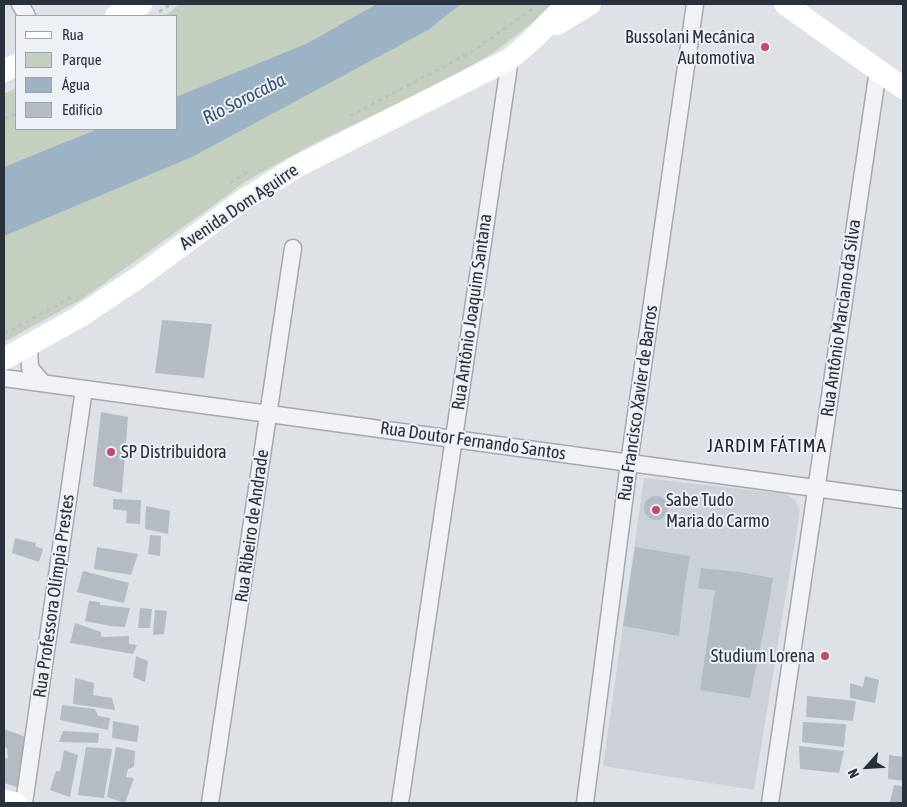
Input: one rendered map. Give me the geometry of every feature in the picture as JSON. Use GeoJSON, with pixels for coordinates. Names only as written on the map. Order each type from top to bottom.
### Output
{"type":"FeatureCollection","features":[{"type":"Feature","properties":{"kind":"main road"},"geometry":{"type":"LineString","coordinates":[[118,15],[141,4]]}},
{"type":"Feature","properties":{"kind":"main road","name":"Avenida Dom Aguirre"},"geometry":{"type":"LineString","coordinates":[[4,359],[79,317],[124,287],[242,201],[298,166],[510,59],[568,4]]}},
{"type":"Feature","properties":{"kind":"main road","name":"Avenida Dom Aguirre"},"geometry":{"type":"LineString","coordinates":[[533,39],[590,4]]}},
{"type":"Feature","properties":{"kind":"main road"},"geometry":{"type":"LineString","coordinates":[[785,4],[903,88]]}},
{"type":"Feature","properties":{"kind":"main road"},"geometry":{"type":"LineString","coordinates":[[4,72],[15,66]]}},
{"type":"Feature","properties":{"kind":"main road"},"geometry":{"type":"LineString","coordinates":[[4,802],[15,803]]}},
{"type":"Feature","properties":{"kind":"street"},"geometry":{"type":"LineString","coordinates":[[20,4],[26,15]]}},
{"type":"Feature","properties":{"kind":"street","name":"Rua Francisco Xavier de Barros"},"geometry":{"type":"LineString","coordinates":[[585,803],[629,462],[695,4]]}},
{"type":"Feature","properties":{"kind":"street","name":"Rua Antônio Joaquim Santana"},"geometry":{"type":"LineString","coordinates":[[400,803],[510,59]]}},
{"type":"Feature","properties":{"kind":"street","name":"Rua Antônio Marciano da Silva"},"geometry":{"type":"LineString","coordinates":[[770,803],[878,70]]}},
{"type":"Feature","properties":{"kind":"street","name":"Rua Ribeiro de Andrade"},"geometry":{"type":"LineString","coordinates":[[210,803],[293,248]]}},
{"type":"Feature","properties":{"kind":"street"},"geometry":{"type":"LineString","coordinates":[[28,345],[30,368],[43,383]]}},
{"type":"Feature","properties":{"kind":"street","name":"Rua Doutor Fernando Santos"},"geometry":{"type":"LineString","coordinates":[[4,378],[903,500]]}},
{"type":"Feature","properties":{"kind":"street","name":"Rua Professora Olímpia Prestes"},"geometry":{"type":"LineString","coordinates":[[24,803],[84,389]]}},
{"type":"Feature","properties":{"kind":"path"},"geometry":{"type":"LineString","coordinates":[[154,15],[171,4]]}},
{"type":"Feature","properties":{"kind":"shaded area"},"geometry":{"type":"Polygon","coordinates":[[[644,478],[786,494],[796,501],[800,510],[754,790],[603,766],[644,478]]]}},
{"type":"Feature","properties":{"kind":"green space"},"geometry":{"type":"Polygon","coordinates":[[[179,4],[552,4],[532,23],[493,53],[413,96],[313,144],[246,181],[82,299],[4,342],[4,94],[15,88],[15,130],[178,130],[178,15],[165,15],[179,4]]]}},
{"type":"Feature","properties":{"kind":"water","name":"Rio Sorocaba"},"geometry":{"type":"Polygon","coordinates":[[[377,4],[461,4],[428,30],[192,157],[4,236],[4,167],[96,130],[178,130],[178,96],[308,43],[377,4]]]}},
{"type":"Feature","properties":{"kind":"building"},"geometry":{"type":"Polygon","coordinates":[[[162,320],[212,324],[204,378],[155,373],[162,320]]]}},
{"type":"Feature","properties":{"kind":"building","name":"SP Distribuidora"},"geometry":{"type":"Polygon","coordinates":[[[101,412],[128,417],[122,493],[93,486],[101,412]]]}},
{"type":"Feature","properties":{"kind":"building","name":"Sabe Tudo Maria do Carmo"},"geometry":{"type":"Polygon","coordinates":[[[656,496],[665,499],[668,508],[665,517],[656,520],[647,517],[644,508],[647,499],[656,496]]]}},
{"type":"Feature","properties":{"kind":"building"},"geometry":{"type":"Polygon","coordinates":[[[113,499],[141,500],[140,524],[126,523],[127,511],[113,509],[113,499]]]}},
{"type":"Feature","properties":{"kind":"building"},"geometry":{"type":"Polygon","coordinates":[[[146,506],[170,511],[168,534],[145,529],[146,506]]]}},
{"type":"Feature","properties":{"kind":"building"},"geometry":{"type":"Polygon","coordinates":[[[150,535],[161,536],[160,556],[148,554],[150,535]]]}},
{"type":"Feature","properties":{"kind":"building"},"geometry":{"type":"Polygon","coordinates":[[[15,538],[36,543],[35,546],[43,549],[39,562],[12,553],[15,538]]]}},
{"type":"Feature","properties":{"kind":"building"},"geometry":{"type":"Polygon","coordinates":[[[97,547],[138,554],[131,575],[94,569],[97,547]]]}},
{"type":"Feature","properties":{"kind":"building"},"geometry":{"type":"Polygon","coordinates":[[[635,547],[690,556],[679,636],[623,626],[635,547]]]}},
{"type":"Feature","properties":{"kind":"building"},"geometry":{"type":"Polygon","coordinates":[[[701,568],[773,578],[750,698],[700,690],[715,590],[698,588],[701,568]]]}},
{"type":"Feature","properties":{"kind":"building"},"geometry":{"type":"Polygon","coordinates":[[[83,571],[129,583],[124,603],[77,592],[83,571]]]}},
{"type":"Feature","properties":{"kind":"building"},"geometry":{"type":"Polygon","coordinates":[[[89,601],[100,602],[100,605],[130,608],[125,627],[85,621],[89,601]]]}},
{"type":"Feature","properties":{"kind":"building"},"geometry":{"type":"Polygon","coordinates":[[[140,608],[152,609],[150,628],[138,628],[140,608]]]}},
{"type":"Feature","properties":{"kind":"building"},"geometry":{"type":"Polygon","coordinates":[[[155,610],[167,611],[164,634],[153,635],[155,610]]]}},
{"type":"Feature","properties":{"kind":"building"},"geometry":{"type":"Polygon","coordinates":[[[75,623],[101,632],[101,637],[129,636],[129,644],[137,645],[133,654],[70,643],[75,623]]]}},
{"type":"Feature","properties":{"kind":"building"},"geometry":{"type":"Polygon","coordinates":[[[136,656],[148,661],[145,682],[133,677],[136,656]]]}},
{"type":"Feature","properties":{"kind":"building"},"geometry":{"type":"Polygon","coordinates":[[[865,676],[879,680],[875,703],[850,698],[850,683],[863,687],[865,676]]]}},
{"type":"Feature","properties":{"kind":"building"},"geometry":{"type":"Polygon","coordinates":[[[75,678],[94,683],[93,695],[112,698],[115,710],[73,704],[75,678]]]}},
{"type":"Feature","properties":{"kind":"building"},"geometry":{"type":"Polygon","coordinates":[[[807,696],[856,701],[853,721],[806,717],[807,696]]]}},
{"type":"Feature","properties":{"kind":"building"},"geometry":{"type":"Polygon","coordinates":[[[62,705],[95,709],[98,716],[110,718],[108,730],[60,720],[62,705]]]}},
{"type":"Feature","properties":{"kind":"building"},"geometry":{"type":"Polygon","coordinates":[[[113,721],[139,726],[137,742],[112,738],[113,721]]]}},
{"type":"Feature","properties":{"kind":"building"},"geometry":{"type":"Polygon","coordinates":[[[803,722],[846,724],[844,747],[802,742],[803,722]]]}},
{"type":"Feature","properties":{"kind":"building"},"geometry":{"type":"Polygon","coordinates":[[[4,729],[26,737],[17,787],[4,783],[4,759],[8,758],[7,748],[4,747],[4,729]]]}},
{"type":"Feature","properties":{"kind":"building"},"geometry":{"type":"Polygon","coordinates":[[[63,731],[99,733],[98,743],[59,742],[63,731]]]}},
{"type":"Feature","properties":{"kind":"building"},"geometry":{"type":"Polygon","coordinates":[[[799,746],[844,751],[839,773],[800,769],[799,746]]]}},
{"type":"Feature","properties":{"kind":"building"},"geometry":{"type":"Polygon","coordinates":[[[86,747],[112,749],[104,798],[78,795],[86,747]]]}},
{"type":"Feature","properties":{"kind":"building"},"geometry":{"type":"Polygon","coordinates":[[[116,747],[135,751],[134,767],[128,769],[126,777],[134,778],[125,803],[107,797],[116,747]]]}},
{"type":"Feature","properties":{"kind":"building"},"geometry":{"type":"Polygon","coordinates":[[[64,750],[78,755],[70,797],[50,790],[56,771],[60,771],[64,750]]]}},
{"type":"Feature","properties":{"kind":"building"},"geometry":{"type":"Polygon","coordinates":[[[889,755],[903,757],[903,781],[888,779],[889,755]]]}},
{"type":"Feature","properties":{"kind":"building"},"geometry":{"type":"Polygon","coordinates":[[[894,785],[903,786],[903,803],[890,802],[894,785]]]}},
{"type":"Feature","properties":{"kind":"place","name":"Bussolani Mecânica Automotiva"},"geometry":{"type":"Point","coordinates":[765,47]}},
{"type":"Feature","properties":{"kind":"place","name":"SP Distribuidora"},"geometry":{"type":"Point","coordinates":[111,452]}},
{"type":"Feature","properties":{"kind":"place","name":"Sabe Tudo Maria do Carmo"},"geometry":{"type":"Point","coordinates":[656,510]}},
{"type":"Feature","properties":{"kind":"place","name":"Studium Lorena"},"geometry":{"type":"Point","coordinates":[825,656]}},
{"type":"Feature","properties":{"kind":"district","name":"JARDIM FÁTIMA"},"geometry":{"type":"Point","coordinates":[767,446]}}]}
